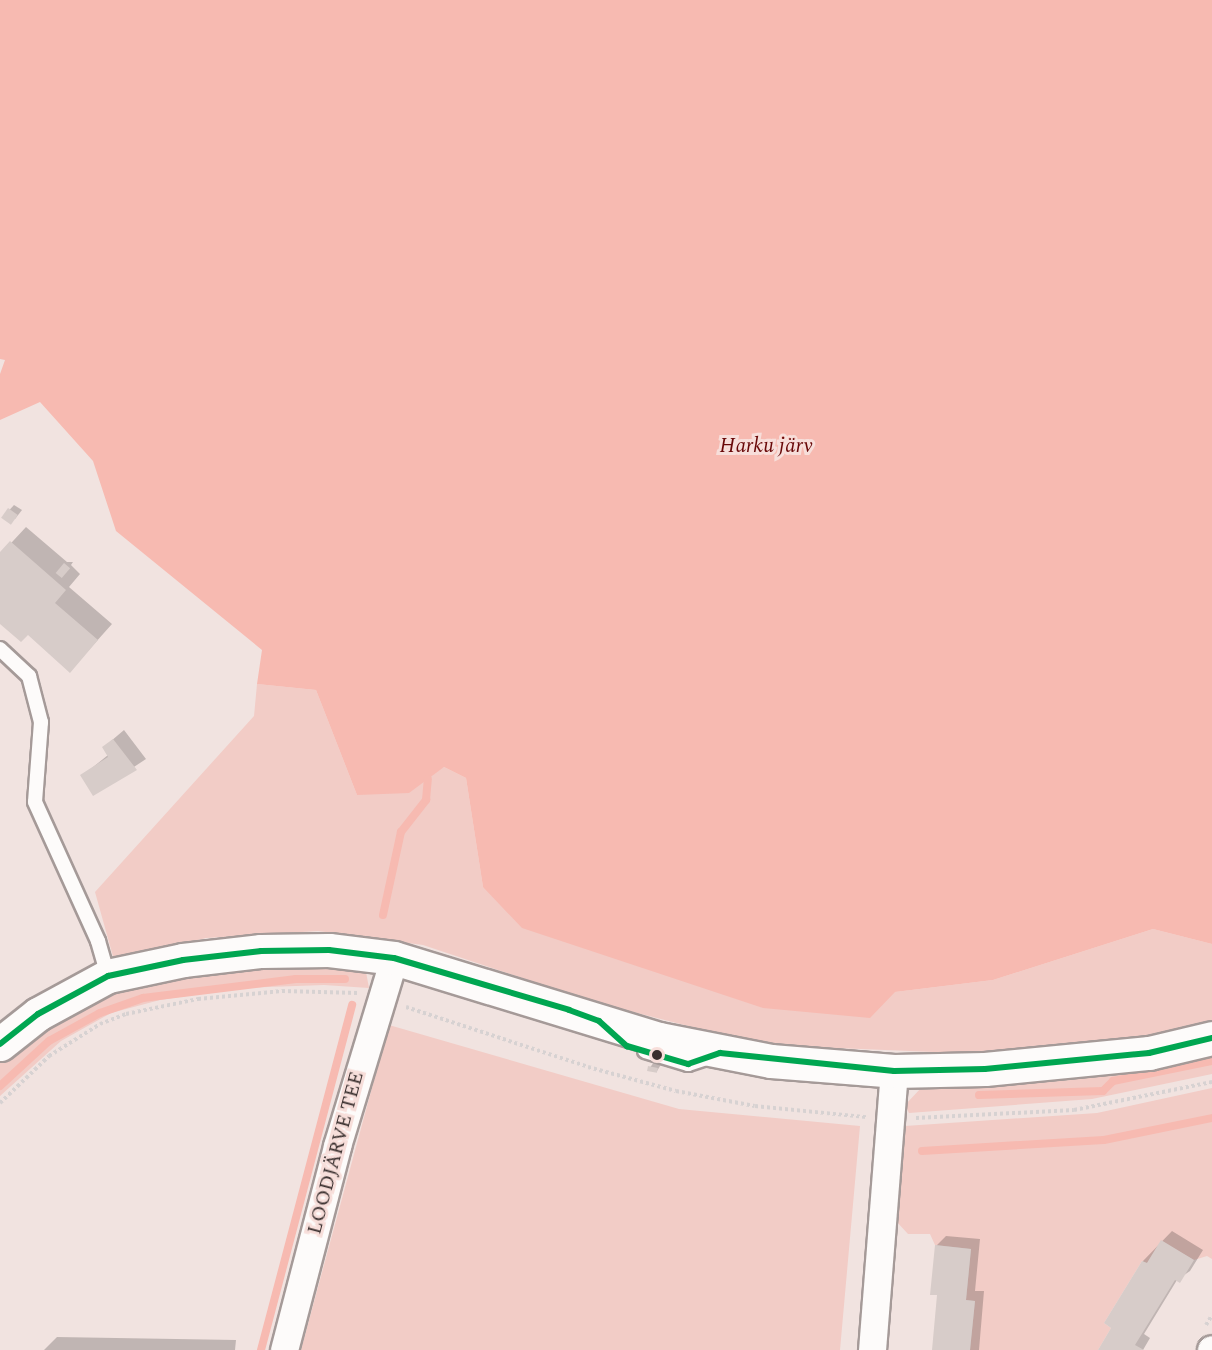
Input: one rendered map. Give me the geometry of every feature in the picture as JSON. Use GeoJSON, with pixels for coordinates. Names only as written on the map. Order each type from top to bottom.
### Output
{"type":"FeatureCollection","features":[{"type":"Feature","properties":{"kind":"street"},"geometry":{"type":"LineString","coordinates":[[0,1044],[38,1014],[108,976],[183,960],[261,951],[329,950],[394,958],[599,1021],[720,1053],[894,1071],[1078,1063],[1149,1053],[1212,1038]]}},
{"type":"Feature","properties":{"kind":"street","name":"LOODJÄRVE TEE"},"geometry":{"type":"LineString","coordinates":[[284,1350],[337,1146],[394,958]]}},
{"type":"Feature","properties":{"kind":"street"},"geometry":{"type":"LineString","coordinates":[[872,1350],[894,1071]]}},
{"type":"Feature","properties":{"kind":"lane"},"geometry":{"type":"LineString","coordinates":[[0,649],[28,676],[41,722],[35,802],[98,941],[108,976]]}},
{"type":"Feature","properties":{"kind":"path"},"geometry":{"type":"LineString","coordinates":[[0,1103],[49,1056],[100,1024],[126,1014],[198,999],[282,991],[368,994]]}},
{"type":"Feature","properties":{"kind":"shaded area"},"geometry":{"type":"Polygon","coordinates":[[[257,684],[316,690],[357,795],[444,767],[466,778],[483,887],[895,992],[993,980],[1153,929],[1212,944],[1212,1022],[1135,1040],[983,1054],[763,1045],[594,1002],[423,945],[318,931],[206,938],[114,960],[95,892],[254,716],[257,684]]]}},
{"type":"Feature","properties":{"kind":"shaded area"},"geometry":{"type":"Polygon","coordinates":[[[265,965],[356,967],[366,972],[369,988],[324,985],[238,988],[160,1000],[111,1013],[61,1041],[0,1096],[0,1062],[9,1053],[30,1036],[104,995],[155,980],[265,965]]]}},
{"type":"Feature","properties":{"kind":"shaded area"},"geometry":{"type":"Polygon","coordinates":[[[389,1025],[679,1109],[860,1126],[840,1350],[301,1350],[389,1025]]]}},
{"type":"Feature","properties":{"kind":"shaded area"},"geometry":{"type":"Polygon","coordinates":[[[1212,1053],[1212,1074],[1092,1099],[909,1113],[905,1105],[922,1087],[1071,1080],[1212,1053]]]}},
{"type":"Feature","properties":{"kind":"shaded area"},"geometry":{"type":"Polygon","coordinates":[[[1212,1088],[1212,1259],[1207,1256],[1194,1260],[1161,1241],[1147,1263],[1142,1261],[1104,1323],[1111,1328],[1098,1350],[970,1350],[975,1301],[966,1300],[971,1249],[935,1245],[930,1234],[908,1234],[896,1221],[905,1126],[1097,1113],[1212,1088]]]}},
{"type":"Feature","properties":{"kind":"water","name":"Harku järv"},"geometry":{"type":"Polygon","coordinates":[[[0,0],[1212,0],[1212,944],[1153,929],[993,980],[895,992],[870,1018],[763,1008],[522,928],[483,887],[466,778],[444,767],[409,793],[357,795],[316,690],[257,684],[262,650],[116,531],[93,461],[40,402],[0,420],[0,374],[5,360],[0,359],[0,0]]]}},
{"type":"Feature","properties":{"kind":"building"},"geometry":{"type":"Polygon","coordinates":[[[8,508],[18,515],[11,525],[1,518],[8,508]]]}},
{"type":"Feature","properties":{"kind":"building"},"geometry":{"type":"Polygon","coordinates":[[[10,541],[66,590],[55,603],[98,640],[70,673],[28,635],[21,642],[0,624],[0,552],[10,541]]]}},
{"type":"Feature","properties":{"kind":"building"},"geometry":{"type":"Polygon","coordinates":[[[64,563],[70,568],[62,578],[56,573],[64,563]]]}},
{"type":"Feature","properties":{"kind":"building"},"geometry":{"type":"Polygon","coordinates":[[[113,739],[137,770],[93,796],[80,775],[108,757],[102,747],[113,739]]]}},
{"type":"Feature","properties":{"kind":"building"},"geometry":{"type":"Polygon","coordinates":[[[648,1066],[658,1068],[657,1073],[647,1071],[648,1066]]]}},
{"type":"Feature","properties":{"kind":"building"},"geometry":{"type":"Polygon","coordinates":[[[1161,1240],[1194,1260],[1180,1283],[1175,1280],[1135,1345],[1144,1350],[1098,1350],[1111,1328],[1104,1323],[1142,1261],[1147,1263],[1161,1240]]]}},
{"type":"Feature","properties":{"kind":"building"},"geometry":{"type":"Polygon","coordinates":[[[935,1245],[971,1249],[966,1300],[975,1301],[970,1350],[932,1350],[937,1295],[930,1295],[935,1245]]]}},
{"type":"Feature","properties":{"kind":"waterway"},"geometry":{"type":"LineString","coordinates":[[383,915],[401,832],[426,800],[428,779]]}},
{"type":"Feature","properties":{"kind":"waterway"},"geometry":{"type":"LineString","coordinates":[[0,1086],[49,1041],[100,1013],[143,998],[296,979],[345,979]]}},
{"type":"Feature","properties":{"kind":"waterway"},"geometry":{"type":"LineString","coordinates":[[261,1350],[352,1005]]}},
{"type":"Feature","properties":{"kind":"waterway"},"geometry":{"type":"LineString","coordinates":[[979,1095],[1103,1091],[1113,1081],[1212,1061]]}},
{"type":"Feature","properties":{"kind":"waterway"},"geometry":{"type":"LineString","coordinates":[[922,1151],[1104,1140],[1212,1118]]}},
{"type":"Feature","properties":{"kind":"transit line"},"geometry":{"type":"LineString","coordinates":[[0,1044],[38,1014],[108,976],[183,960],[261,951],[329,950],[394,958],[569,1010],[599,1021],[627,1046],[688,1064],[720,1053],[894,1071],[985,1069],[1149,1053],[1212,1038]]}}]}
